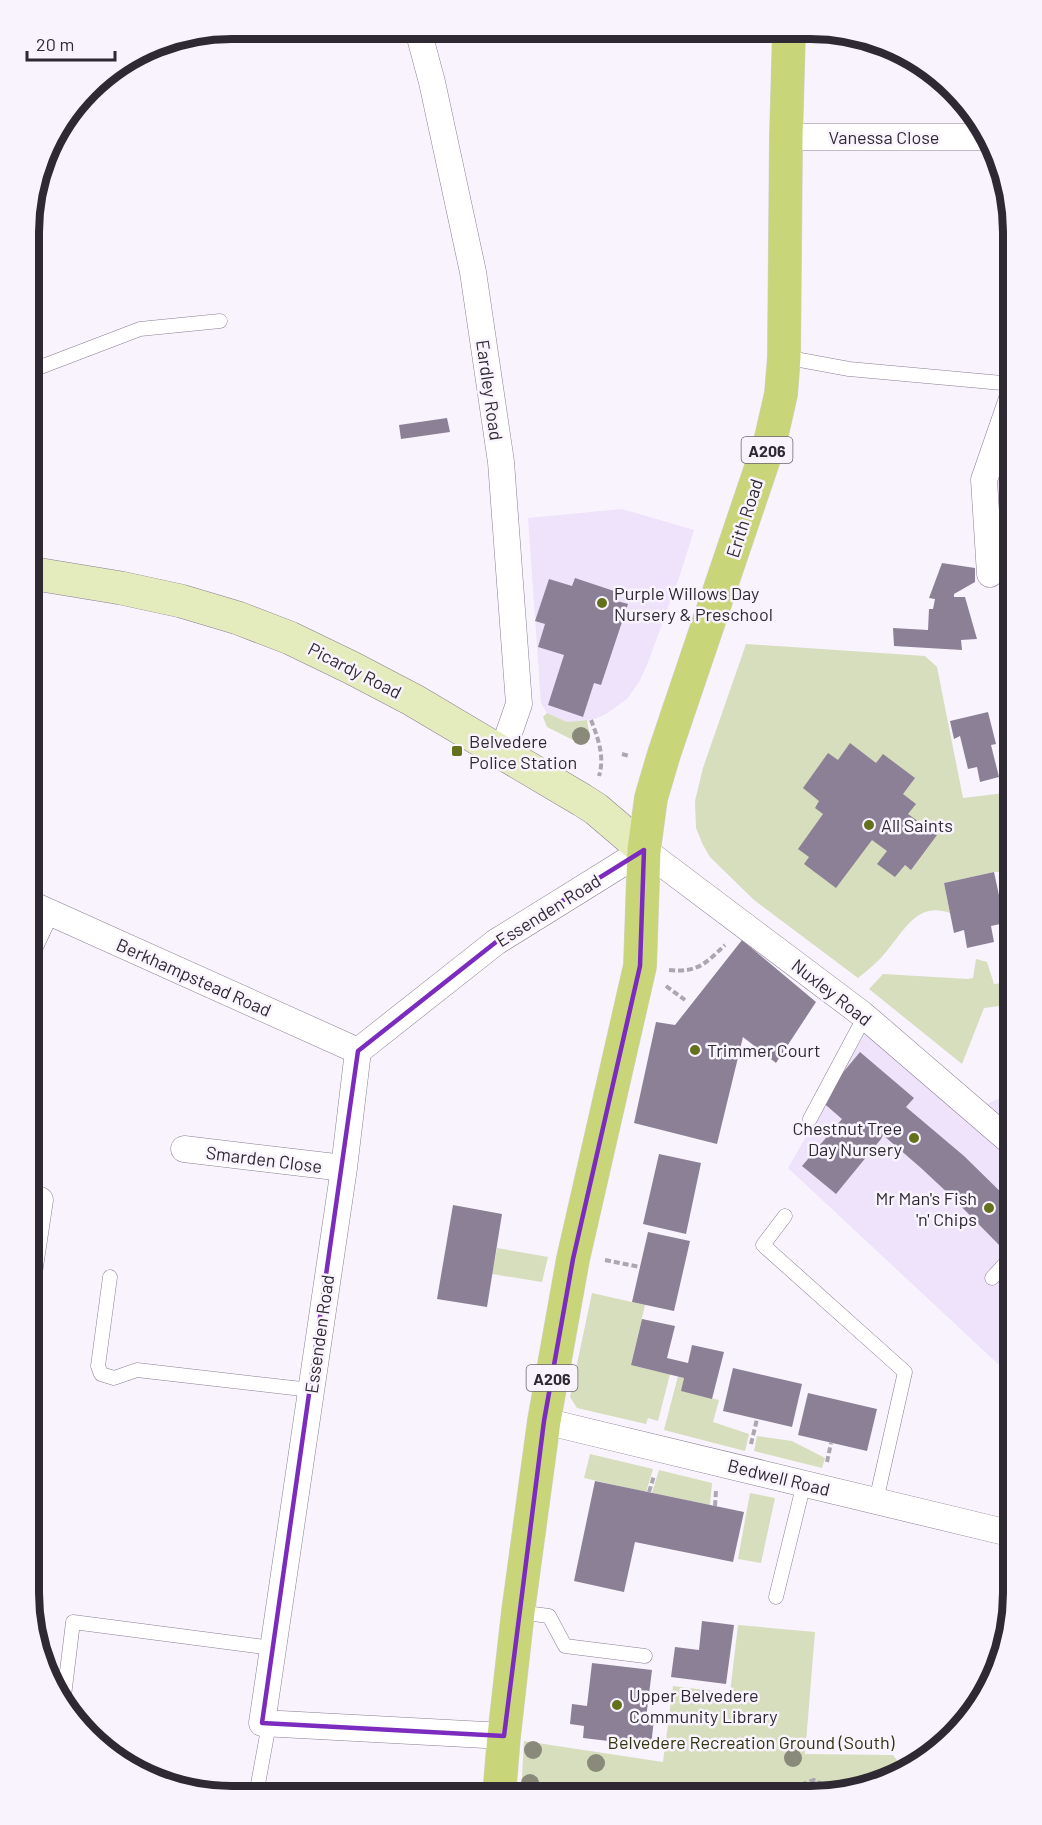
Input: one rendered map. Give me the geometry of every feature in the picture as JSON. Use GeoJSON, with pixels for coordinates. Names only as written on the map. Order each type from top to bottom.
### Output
{"type":"FeatureCollection","features":[{"type":"Feature","properties":{"kind":"main road","name":"Erith Road"},"geometry":{"type":"LineString","coordinates":[[644,850],[651,798],[659,768],[771,438],[781,394],[784,357],[789,39]]}},
{"type":"Feature","properties":{"kind":"main road","name":"Picardy Road"},"geometry":{"type":"LineString","coordinates":[[39,574],[181,601],[238,618],[290,638],[413,700],[596,809],[644,850]]}},
{"type":"Feature","properties":{"kind":"main road","name":"A206"},"geometry":{"type":"LineString","coordinates":[[500,1786],[518,1612],[544,1421],[573,1259],[640,966],[644,850]]}},
{"type":"Feature","properties":{"kind":"street","name":"Eardley Road"},"geometry":{"type":"LineString","coordinates":[[420,39],[432,82],[473,272],[501,462],[519,704],[502,753]]}},
{"type":"Feature","properties":{"kind":"street","name":"Vanessa Close"},"geometry":{"type":"LineString","coordinates":[[786,137],[978,137]]}},
{"type":"Feature","properties":{"kind":"street"},"geometry":{"type":"LineString","coordinates":[[990,574],[984,480],[1003,425]]}},
{"type":"Feature","properties":{"kind":"street","name":"Nuxley Road"},"geometry":{"type":"LineString","coordinates":[[644,850],[865,1016],[1003,1135]]}},
{"type":"Feature","properties":{"kind":"street","name":"Essenden Road"},"geometry":{"type":"LineString","coordinates":[[269,1724],[262,1723],[344,1168],[358,1052],[496,942],[644,850]]}},
{"type":"Feature","properties":{"kind":"street","name":"Berkhampstead Road"},"geometry":{"type":"LineString","coordinates":[[41,908],[358,1052]]}},
{"type":"Feature","properties":{"kind":"street","name":"Smarden Close"},"geometry":{"type":"LineString","coordinates":[[184,1149],[344,1168]]}},
{"type":"Feature","properties":{"kind":"street"},"geometry":{"type":"LineString","coordinates":[[39,1207],[40,1200]]}},
{"type":"Feature","properties":{"kind":"street","name":"Bedwell Road"},"geometry":{"type":"LineString","coordinates":[[544,1421],[1003,1532]]}},
{"type":"Feature","properties":{"kind":"street"},"geometry":{"type":"LineString","coordinates":[[269,1724],[504,1736]]}},
{"type":"Feature","properties":{"kind":"lane"},"geometry":{"type":"LineString","coordinates":[[39,368],[140,330],[220,321]]}},
{"type":"Feature","properties":{"kind":"lane"},"geometry":{"type":"LineString","coordinates":[[784,357],[849,369],[1003,383]]}},
{"type":"Feature","properties":{"kind":"lane"},"geometry":{"type":"LineString","coordinates":[[810,1119],[865,1016]]}},
{"type":"Feature","properties":{"kind":"lane"},"geometry":{"type":"LineString","coordinates":[[785,1216],[763,1245],[905,1372],[876,1501]]}},
{"type":"Feature","properties":{"kind":"lane"},"geometry":{"type":"LineString","coordinates":[[992,1278],[1003,1266]]}},
{"type":"Feature","properties":{"kind":"lane"},"geometry":{"type":"LineString","coordinates":[[110,1277],[98,1366],[101,1374],[114,1378],[137,1370],[310,1390]]}},
{"type":"Feature","properties":{"kind":"lane"},"geometry":{"type":"LineString","coordinates":[[776,1596],[804,1483]]}},
{"type":"Feature","properties":{"kind":"lane"},"geometry":{"type":"LineString","coordinates":[[518,1612],[549,1616],[565,1646],[645,1656]]}},
{"type":"Feature","properties":{"kind":"lane"},"geometry":{"type":"LineString","coordinates":[[65,1689],[73,1622],[272,1648]]}},
{"type":"Feature","properties":{"kind":"lane"},"geometry":{"type":"LineString","coordinates":[[258,1786],[269,1724]]}},
{"type":"Feature","properties":{"kind":"path"},"geometry":{"type":"LineString","coordinates":[[591,720],[598,738],[602,765],[599,777]]}},
{"type":"Feature","properties":{"kind":"path"},"geometry":{"type":"LineString","coordinates":[[622,753],[629,756]]}},
{"type":"Feature","properties":{"kind":"path"},"geometry":{"type":"LineString","coordinates":[[663,970],[696,969],[732,939]]}},
{"type":"Feature","properties":{"kind":"path"},"geometry":{"type":"LineString","coordinates":[[660,983],[675,991],[684,1000]]}},
{"type":"Feature","properties":{"kind":"path"},"geometry":{"type":"LineString","coordinates":[[797,1786],[814,1780],[825,1786]]}},
{"type":"Feature","properties":{"kind":"highlighted area"},"geometry":{"type":"Polygon","coordinates":[[[644,850],[640,966],[573,1259],[544,1421],[504,1736],[262,1723],[358,1051],[496,942],[644,850]]]}},
{"type":"Feature","properties":{"kind":"shaded area"},"geometry":{"type":"Polygon","coordinates":[[[1003,456],[1002,577],[992,475],[1003,456]]]}},
{"type":"Feature","properties":{"kind":"shaded area","name":"Purple Willows Day Nursery & Preschool"},"geometry":{"type":"Polygon","coordinates":[[[622,509],[694,530],[680,575],[639,682],[627,699],[606,714],[595,719],[567,722],[547,713],[541,703],[528,518],[622,509]]]}},
{"type":"Feature","properties":{"kind":"shaded area"},"geometry":{"type":"Polygon","coordinates":[[[867,1030],[961,1116],[1003,1097],[1003,1369],[788,1168],[867,1030]]]}},
{"type":"Feature","properties":{"kind":"green space"},"geometry":{"type":"Polygon","coordinates":[[[746,644],[925,656],[937,667],[963,798],[1003,793],[1003,872],[944,883],[950,913],[939,910],[929,911],[912,920],[880,959],[858,978],[754,900],[710,857],[696,828],[695,801],[703,768],[746,644]]]}},
{"type":"Feature","properties":{"kind":"green space"},"geometry":{"type":"Polygon","coordinates":[[[547,713],[567,722],[587,720],[589,731],[581,744],[547,727],[543,717],[547,713]]]}},
{"type":"Feature","properties":{"kind":"green space"},"geometry":{"type":"Polygon","coordinates":[[[976,959],[987,962],[994,984],[1003,983],[1003,1006],[984,1008],[962,1064],[869,989],[883,974],[973,978],[976,959]]]}},
{"type":"Feature","properties":{"kind":"green space"},"geometry":{"type":"Polygon","coordinates":[[[497,1248],[548,1257],[542,1282],[492,1274],[497,1248]]]}},
{"type":"Feature","properties":{"kind":"green space"},"geometry":{"type":"Polygon","coordinates":[[[592,1293],[645,1305],[631,1365],[670,1374],[658,1421],[648,1418],[646,1424],[577,1408],[570,1397],[592,1293]]]}},
{"type":"Feature","properties":{"kind":"green space"},"geometry":{"type":"Polygon","coordinates":[[[678,1376],[684,1378],[682,1391],[719,1400],[713,1422],[749,1434],[745,1451],[664,1430],[678,1376]]]}},
{"type":"Feature","properties":{"kind":"green space"},"geometry":{"type":"Polygon","coordinates":[[[757,1436],[792,1441],[825,1458],[822,1468],[754,1451],[757,1436]]]}},
{"type":"Feature","properties":{"kind":"green space"},"geometry":{"type":"Polygon","coordinates":[[[590,1454],[653,1469],[646,1492],[584,1478],[590,1454]]]}},
{"type":"Feature","properties":{"kind":"green space"},"geometry":{"type":"Polygon","coordinates":[[[659,1470],[712,1483],[710,1505],[652,1493],[659,1470]]]}},
{"type":"Feature","properties":{"kind":"green space"},"geometry":{"type":"Polygon","coordinates":[[[750,1493],[775,1498],[761,1563],[738,1559],[750,1493]]]}},
{"type":"Feature","properties":{"kind":"green space","name":"Belvedere Recreation Ground (South)"},"geometry":{"type":"Polygon","coordinates":[[[738,1625],[815,1632],[805,1754],[893,1755],[899,1764],[872,1776],[823,1786],[522,1786],[524,1741],[663,1762],[673,1686],[730,1693],[738,1625]]]}},
{"type":"Feature","properties":{"kind":"building"},"geometry":{"type":"Polygon","coordinates":[[[447,418],[450,432],[401,439],[399,425],[447,418]]]}},
{"type":"Feature","properties":{"kind":"building"},"geometry":{"type":"Polygon","coordinates":[[[942,563],[975,568],[975,582],[954,594],[954,597],[965,597],[977,639],[961,640],[962,650],[894,646],[893,628],[928,630],[929,609],[933,609],[935,599],[929,598],[942,563]]]}},
{"type":"Feature","properties":{"kind":"building"},"geometry":{"type":"Polygon","coordinates":[[[575,578],[620,593],[617,601],[628,604],[601,685],[594,683],[583,717],[548,705],[564,655],[538,647],[545,624],[535,621],[549,579],[572,586],[575,578]]]}},
{"type":"Feature","properties":{"kind":"building"},"geometry":{"type":"Polygon","coordinates":[[[988,712],[996,744],[991,745],[999,777],[980,782],[977,767],[968,769],[960,736],[954,739],[950,721],[988,712]]]}},
{"type":"Feature","properties":{"kind":"building","name":"All Saints"},"geometry":{"type":"Polygon","coordinates":[[[850,743],[876,763],[883,754],[915,778],[903,794],[916,804],[908,814],[937,835],[911,870],[905,865],[895,877],[877,864],[887,851],[872,840],[836,888],[804,864],[809,857],[798,849],[823,814],[815,808],[819,801],[803,788],[828,753],[838,760],[850,743]]]}},
{"type":"Feature","properties":{"kind":"building"},"geometry":{"type":"Polygon","coordinates":[[[994,872],[1003,923],[991,926],[994,942],[967,948],[964,930],[954,933],[944,883],[994,872]]]}},
{"type":"Feature","properties":{"kind":"building","name":"Trimmer Court"},"geometry":{"type":"Polygon","coordinates":[[[742,940],[816,1002],[776,1063],[743,1037],[717,1144],[634,1123],[656,1022],[675,1025],[742,940]]]}},
{"type":"Feature","properties":{"kind":"building"},"geometry":{"type":"Polygon","coordinates":[[[860,1052],[914,1098],[906,1107],[964,1156],[1003,1194],[1003,1245],[1001,1247],[951,1196],[883,1135],[836,1194],[802,1166],[842,1119],[820,1100],[860,1052]]]}},
{"type":"Feature","properties":{"kind":"building"},"geometry":{"type":"Polygon","coordinates":[[[659,1154],[701,1163],[686,1234],[643,1224],[659,1154]]]}},
{"type":"Feature","properties":{"kind":"building"},"geometry":{"type":"Polygon","coordinates":[[[453,1205],[502,1214],[487,1307],[437,1299],[453,1205]]]}},
{"type":"Feature","properties":{"kind":"building"},"geometry":{"type":"Polygon","coordinates":[[[648,1232],[690,1241],[674,1311],[632,1302],[648,1232]]]}},
{"type":"Feature","properties":{"kind":"building"},"geometry":{"type":"Polygon","coordinates":[[[642,1319],[675,1326],[667,1358],[688,1363],[692,1345],[724,1352],[712,1399],[681,1391],[684,1378],[631,1365],[642,1319]]]}},
{"type":"Feature","properties":{"kind":"building"},"geometry":{"type":"Polygon","coordinates":[[[733,1368],[802,1384],[792,1427],[723,1411],[733,1368]]]}},
{"type":"Feature","properties":{"kind":"building"},"geometry":{"type":"Polygon","coordinates":[[[808,1393],[877,1409],[867,1451],[798,1435],[808,1393]]]}},
{"type":"Feature","properties":{"kind":"building"},"geometry":{"type":"Polygon","coordinates":[[[595,1481],[744,1512],[733,1562],[635,1542],[624,1592],[574,1581],[595,1481]]]}},
{"type":"Feature","properties":{"kind":"building"},"geometry":{"type":"Polygon","coordinates":[[[702,1621],[734,1625],[726,1684],[671,1677],[675,1647],[699,1650],[702,1621]]]}},
{"type":"Feature","properties":{"kind":"building","name":"Upper Belvedere Community Library"},"geometry":{"type":"Polygon","coordinates":[[[592,1663],[652,1670],[646,1718],[654,1719],[651,1746],[583,1738],[584,1726],[570,1724],[572,1704],[587,1706],[592,1663]]]}},
{"type":"Feature","properties":{"kind":"place","name":"Purple Willows Day Nursery & Preschool"},"geometry":{"type":"Point","coordinates":[602,603]}},
{"type":"Feature","properties":{"kind":"place","name":"Belvedere Police Station"},"geometry":{"type":"Point","coordinates":[457,751]}},
{"type":"Feature","properties":{"kind":"place","name":"All Saints"},"geometry":{"type":"Point","coordinates":[869,825]}},
{"type":"Feature","properties":{"kind":"place","name":"Trimmer Court"},"geometry":{"type":"Point","coordinates":[695,1050]}},
{"type":"Feature","properties":{"kind":"place","name":"Chestnut Tree Day Nursery"},"geometry":{"type":"Point","coordinates":[914,1138]}},
{"type":"Feature","properties":{"kind":"place","name":"Mr Man's Fish 'n' Chips"},"geometry":{"type":"Point","coordinates":[989,1208]}},
{"type":"Feature","properties":{"kind":"place","name":"Upper Belvedere Community Library"},"geometry":{"type":"Point","coordinates":[617,1705]}}]}
